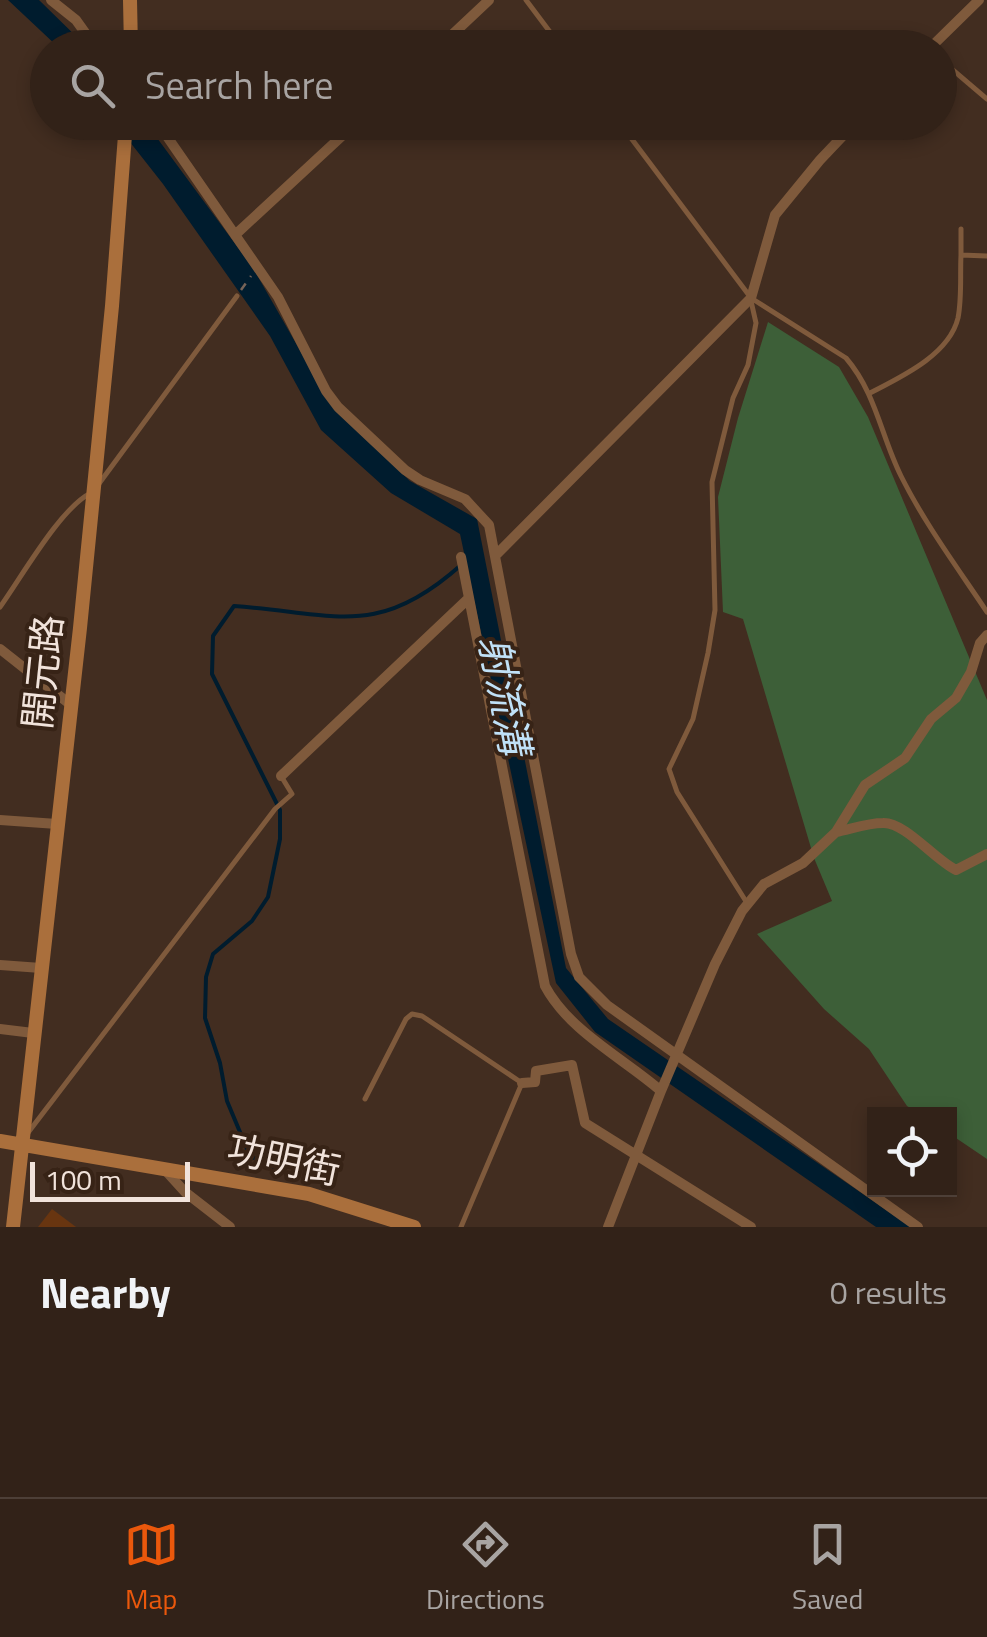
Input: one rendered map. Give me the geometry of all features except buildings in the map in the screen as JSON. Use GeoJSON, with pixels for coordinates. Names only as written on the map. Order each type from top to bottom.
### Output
{"type":"FeatureCollection","features":[{"type":"Feature","properties":{"kind":"main road"},"geometry":{"type":"LineString","coordinates":[[130,0],[131,30]]}},
{"type":"Feature","properties":{"kind":"main road","name":"開元路"},"geometry":{"type":"LineString","coordinates":[[13,1227],[93,492],[125,140]]}},
{"type":"Feature","properties":{"kind":"main road","name":"功明街"},"geometry":{"type":"LineString","coordinates":[[0,1141],[309,1194],[414,1227]]}},
{"type":"Feature","properties":{"kind":"street"},"geometry":{"type":"LineString","coordinates":[[51,0],[83,30]]}},
{"type":"Feature","properties":{"kind":"street"},"geometry":{"type":"LineString","coordinates":[[458,30],[490,0]]}},
{"type":"Feature","properties":{"kind":"street"},"geometry":{"type":"LineString","coordinates":[[948,30],[978,0]]}},
{"type":"Feature","properties":{"kind":"street"},"geometry":{"type":"LineString","coordinates":[[170,140],[278,297],[338,407],[405,470],[465,498],[489,524],[571,954],[579,977],[607,1005],[676,1059],[918,1227]]}},
{"type":"Feature","properties":{"kind":"street"},"geometry":{"type":"LineString","coordinates":[[236,235],[338,140]]}},
{"type":"Feature","properties":{"kind":"street"},"geometry":{"type":"LineString","coordinates":[[497,554],[751,298],[775,215],[839,140]]}},
{"type":"Feature","properties":{"kind":"street"},"geometry":{"type":"LineString","coordinates":[[461,558],[545,986],[553,1001],[582,1028],[662,1089]]}},
{"type":"Feature","properties":{"kind":"street"},"geometry":{"type":"LineString","coordinates":[[281,776],[469,598]]}},
{"type":"Feature","properties":{"kind":"street"},"geometry":{"type":"LineString","coordinates":[[608,1227],[715,964],[748,904],[764,884],[803,863],[836,832],[864,784],[905,758],[931,719],[956,698],[987,635]]}},
{"type":"Feature","properties":{"kind":"street"},"geometry":{"type":"LineString","coordinates":[[0,649],[71,705]]}},
{"type":"Feature","properties":{"kind":"street"},"geometry":{"type":"LineString","coordinates":[[0,820],[57,824]]}},
{"type":"Feature","properties":{"kind":"street"},"geometry":{"type":"LineString","coordinates":[[836,832],[894,824],[941,863],[956,870],[987,854]]}},
{"type":"Feature","properties":{"kind":"street"},"geometry":{"type":"LineString","coordinates":[[0,965],[41,968]]}},
{"type":"Feature","properties":{"kind":"street"},"geometry":{"type":"LineString","coordinates":[[0,1028],[33,1033]]}},
{"type":"Feature","properties":{"kind":"street"},"geometry":{"type":"LineString","coordinates":[[522,1083],[535,1082],[536,1072],[572,1066],[585,1123],[751,1227]]}},
{"type":"Feature","properties":{"kind":"street"},"geometry":{"type":"LineString","coordinates":[[165,1169],[185,1192],[230,1227]]}},
{"type":"Feature","properties":{"kind":"lane"},"geometry":{"type":"LineString","coordinates":[[526,0],[548,30]]}},
{"type":"Feature","properties":{"kind":"lane"},"geometry":{"type":"LineString","coordinates":[[957,73],[987,99]]}},
{"type":"Feature","properties":{"kind":"lane"},"geometry":{"type":"LineString","coordinates":[[632,140],[751,298],[846,358],[870,393],[898,470],[924,523],[987,612]]}},
{"type":"Feature","properties":{"kind":"lane"},"geometry":{"type":"LineString","coordinates":[[870,393],[931,356],[948,338],[958,314],[962,228]]}},
{"type":"Feature","properties":{"kind":"lane"},"geometry":{"type":"LineString","coordinates":[[961,255],[987,256]]}},
{"type":"Feature","properties":{"kind":"lane"},"geometry":{"type":"LineString","coordinates":[[0,607],[67,512],[93,492],[237,296]]}},
{"type":"Feature","properties":{"kind":"lane"},"geometry":{"type":"LineString","coordinates":[[748,904],[677,792],[669,769],[693,720],[708,653],[714,610],[712,482],[734,398],[748,365],[756,323],[751,298]]}},
{"type":"Feature","properties":{"kind":"lane"},"geometry":{"type":"LineString","coordinates":[[20,1145],[275,809],[292,794],[281,776]]}},
{"type":"Feature","properties":{"kind":"lane","name":"功明街"},"geometry":{"type":"LineString","coordinates":[[365,1099],[412,1014],[422,1016],[522,1083]]}},
{"type":"Feature","properties":{"kind":"lane"},"geometry":{"type":"LineString","coordinates":[[461,1227],[522,1083]]}},
{"type":"Feature","properties":{"kind":"path"},"geometry":{"type":"LineString","coordinates":[[237,296],[257,266]]}},
{"type":"Feature","properties":{"kind":"green space"},"geometry":{"type":"Polygon","coordinates":[[[768,322],[839,367],[868,417],[987,700],[987,1159],[957,1139],[957,1107],[907,1106],[869,1049],[824,1009],[757,934],[832,901],[814,858],[743,619],[723,612],[718,497],[768,322]]]}},
{"type":"Feature","properties":{"kind":"water"},"geometry":{"type":"Polygon","coordinates":[[[8,0],[39,0],[70,30],[40,30],[8,0]]]}},
{"type":"Feature","properties":{"kind":"water","name":"射流溝"},"geometry":{"type":"Polygon","coordinates":[[[128,140],[159,140],[253,268],[331,405],[410,481],[477,519],[566,968],[608,1019],[911,1227],[876,1227],[595,1032],[556,983],[460,534],[391,493],[321,430],[270,336],[128,140]]]}},
{"type":"Feature","properties":{"kind":"waterway"},"geometry":{"type":"LineString","coordinates":[[294,1167],[273,1167],[250,1156],[227,1101],[205,1018],[206,977],[213,954],[252,921],[268,897],[280,839],[280,810],[212,674],[213,636],[234,606],[328,616],[379,613],[431,589],[461,565]]}}]}
